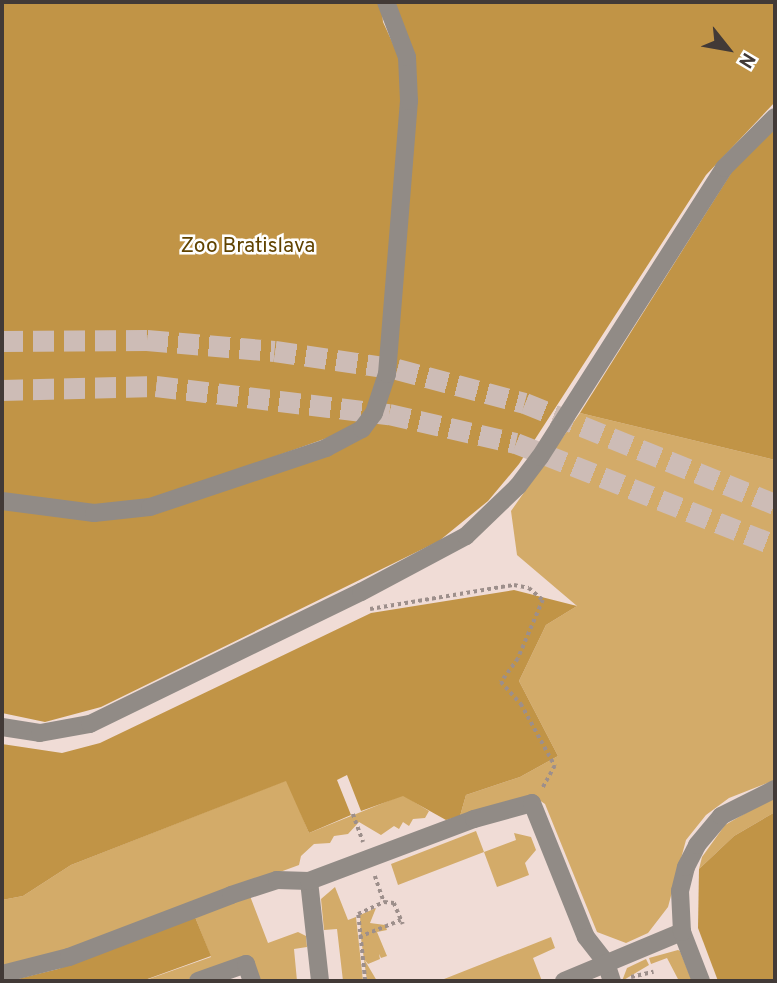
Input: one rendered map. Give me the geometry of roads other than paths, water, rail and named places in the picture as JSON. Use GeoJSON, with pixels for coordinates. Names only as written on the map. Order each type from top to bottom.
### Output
{"type":"FeatureCollection","features":[{"type":"Feature","properties":{"kind":"street"},"geometry":{"type":"LineString","coordinates":[[2,501],[94,513],[150,507],[326,448],[362,429],[374,413],[390,350],[410,78],[401,34],[386,2]]}},
{"type":"Feature","properties":{"kind":"street"},"geometry":{"type":"LineString","coordinates":[[2,727],[40,733],[90,724],[361,592],[466,536],[518,486],[540,457],[724,169],[775,117]]}},
{"type":"Feature","properties":{"kind":"street"},"geometry":{"type":"LineString","coordinates":[[701,981],[682,932],[680,891],[697,845],[721,816],[775,789]]}},
{"type":"Feature","properties":{"kind":"street"},"geometry":{"type":"LineString","coordinates":[[2,974],[69,957],[278,880],[309,881],[536,798],[586,937],[606,963],[612,981]]}},
{"type":"Feature","properties":{"kind":"street"},"geometry":{"type":"LineString","coordinates":[[309,881],[320,981]]}},
{"type":"Feature","properties":{"kind":"street"},"geometry":{"type":"LineString","coordinates":[[564,981],[682,932]]}},
{"type":"Feature","properties":{"kind":"street"},"geometry":{"type":"LineString","coordinates":[[198,981],[246,964],[252,981]]}},
{"type":"Feature","properties":{"kind":"tunnel"},"geometry":{"type":"LineString","coordinates":[[2,341],[147,340],[275,351],[397,369],[525,403],[775,504]]}},
{"type":"Feature","properties":{"kind":"tunnel"},"geometry":{"type":"LineString","coordinates":[[2,390],[156,386],[389,414],[516,443],[775,545]]}},
{"type":"Feature","properties":{"kind":"park label","name":"Zoo Bratislava"},"geometry":{"type":"Point","coordinates":[248,247]}}]}
